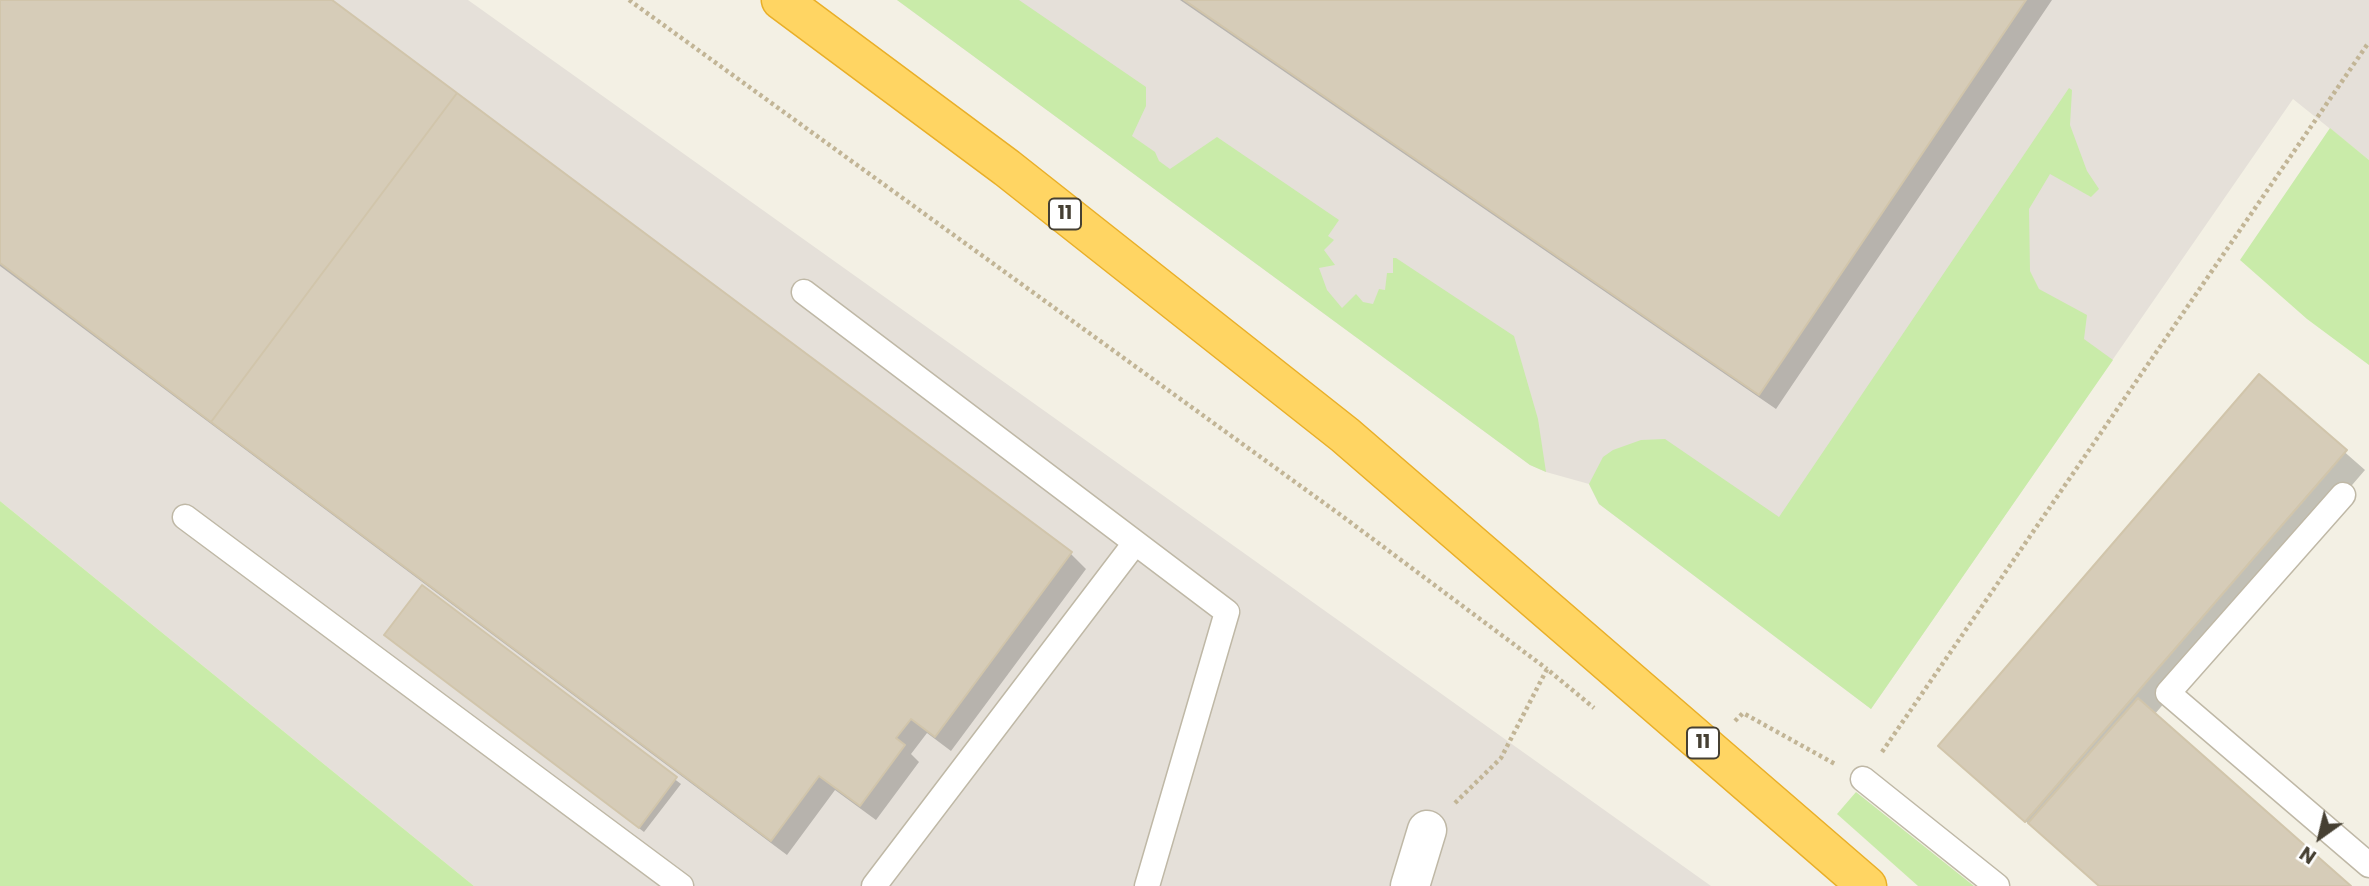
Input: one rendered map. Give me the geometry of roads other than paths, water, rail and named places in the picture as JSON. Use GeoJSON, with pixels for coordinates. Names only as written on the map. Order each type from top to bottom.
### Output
{"type":"FeatureCollection","features":[{"type":"Feature","properties":{"kind":"highway","name":"11"},"geometry":{"type":"LineString","coordinates":[[781,0],[1007,168],[1345,435],[1867,886]]}},
{"type":"Feature","properties":{"kind":"street"},"geometry":{"type":"LineString","coordinates":[[1410,886],[1427,830]]}},
{"type":"Feature","properties":{"kind":"lane"},"geometry":{"type":"LineString","coordinates":[[804,292],[1227,612],[1147,886]]}},
{"type":"Feature","properties":{"kind":"lane"},"geometry":{"type":"LineString","coordinates":[[2343,495],[2168,693],[2369,865]]}},
{"type":"Feature","properties":{"kind":"lane"},"geometry":{"type":"LineString","coordinates":[[185,517],[681,886]]}},
{"type":"Feature","properties":{"kind":"lane"},"geometry":{"type":"LineString","coordinates":[[874,886],[1135,543]]}},
{"type":"Feature","properties":{"kind":"lane"},"geometry":{"type":"LineString","coordinates":[[1863,779],[1997,886]]}}]}
